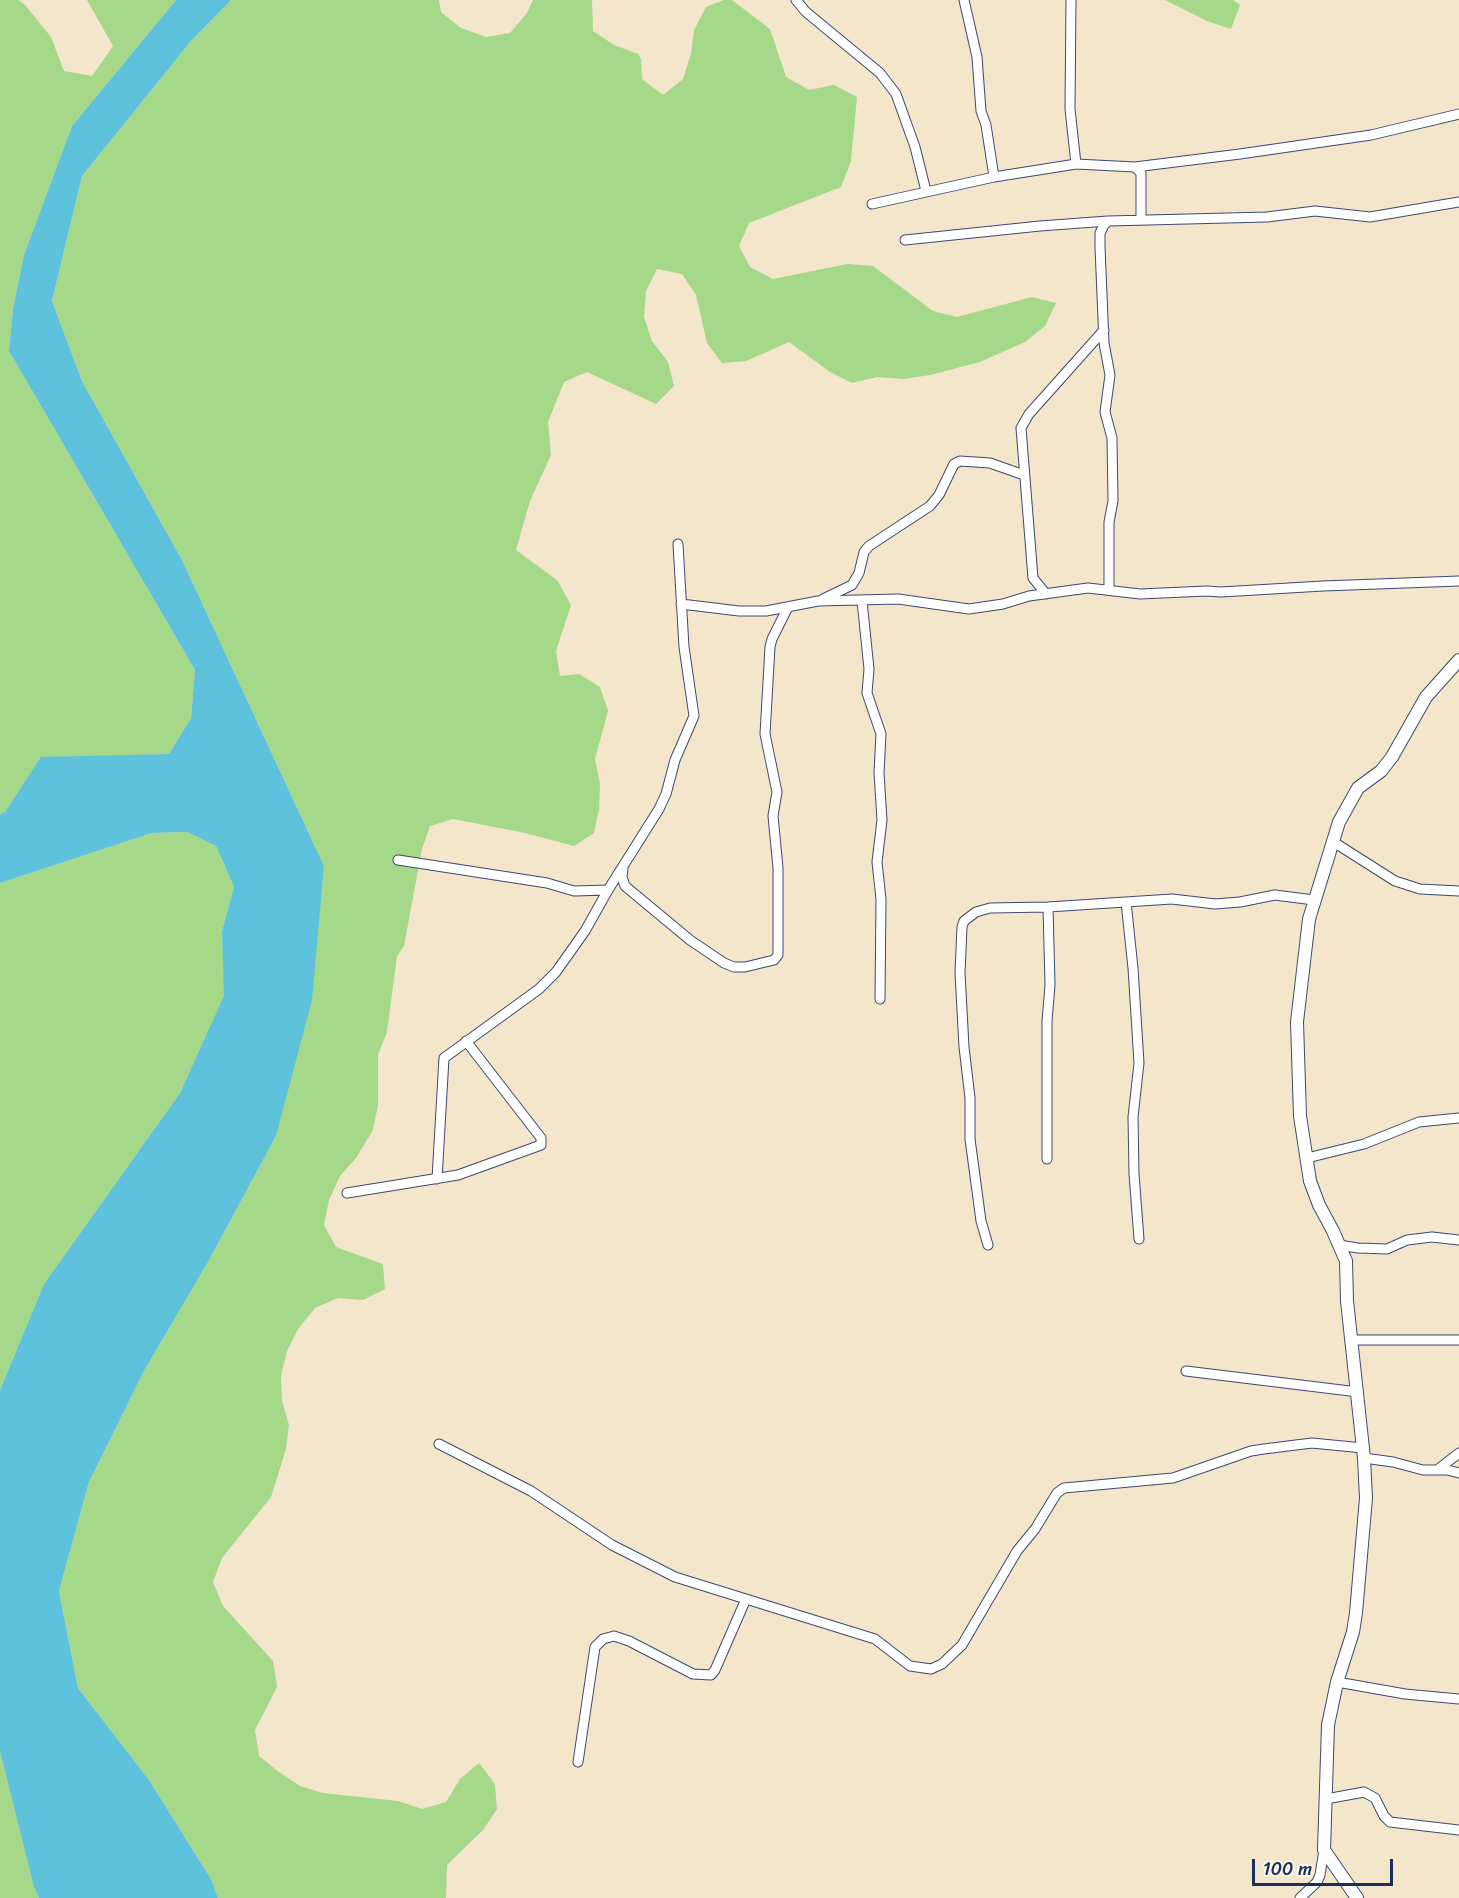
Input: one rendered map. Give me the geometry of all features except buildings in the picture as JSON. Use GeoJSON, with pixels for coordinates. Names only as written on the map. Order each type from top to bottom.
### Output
{"type":"FeatureCollection","features":[{"type":"Feature","properties":{"kind":"main road"},"geometry":{"type":"LineString","coordinates":[[1357,1898],[1324,1850],[1328,1725],[1356,1613],[1366,1498],[1364,1453],[1346,1261],[1313,1189],[1306,1158],[1300,1116],[1297,1022],[1309,919],[1332,841],[1343,814],[1358,788],[1382,771],[1426,698],[1459,660]]}},
{"type":"Feature","properties":{"kind":"street"},"geometry":{"type":"LineString","coordinates":[[796,0],[806,12],[880,73],[896,94],[915,147],[926,191]]}},
{"type":"Feature","properties":{"kind":"street"},"geometry":{"type":"LineString","coordinates":[[964,0],[977,57],[981,111],[986,125],[994,177]]}},
{"type":"Feature","properties":{"kind":"street"},"geometry":{"type":"LineString","coordinates":[[1071,0],[1070,109],[1076,164]]}},
{"type":"Feature","properties":{"kind":"street"},"geometry":{"type":"LineString","coordinates":[[872,204],[994,177],[1076,164],[1135,167],[1371,135],[1459,114]]}},
{"type":"Feature","properties":{"kind":"street"},"geometry":{"type":"LineString","coordinates":[[1135,167],[1141,173],[1141,220]]}},
{"type":"Feature","properties":{"kind":"street"},"geometry":{"type":"LineString","coordinates":[[905,240],[1040,225],[1108,221],[1267,217],[1315,211],[1370,217],[1459,202]]}},
{"type":"Feature","properties":{"kind":"street"},"geometry":{"type":"LineString","coordinates":[[1108,221],[1100,233],[1104,330],[1110,375],[1105,412],[1111,429],[1113,491],[1109,522],[1109,589]]}},
{"type":"Feature","properties":{"kind":"street"},"geometry":{"type":"LineString","coordinates":[[1046,594],[1033,578],[1021,428],[1023,422],[1104,330]]}},
{"type":"Feature","properties":{"kind":"street"},"geometry":{"type":"LineString","coordinates":[[818,601],[852,585],[859,573],[864,552],[869,546],[930,506],[939,495],[954,464],[960,461],[990,463],[1024,475]]}},
{"type":"Feature","properties":{"kind":"street"},"geometry":{"type":"LineString","coordinates":[[437,1179],[444,1058],[539,988],[556,972],[585,931],[659,809],[666,794],[675,760],[694,721],[684,647],[678,544]]}},
{"type":"Feature","properties":{"kind":"street"},"geometry":{"type":"LineString","coordinates":[[681,604],[739,611],[766,611],[818,601],[898,599],[969,609],[985,608],[1029,596],[1088,588],[1140,594],[1459,581]]}},
{"type":"Feature","properties":{"kind":"street"},"geometry":{"type":"LineString","coordinates":[[862,601],[870,669],[867,693],[881,734],[879,773],[882,820],[877,862],[881,899],[880,999]]}},
{"type":"Feature","properties":{"kind":"street"},"geometry":{"type":"LineString","coordinates":[[624,867],[622,877],[625,886],[690,940],[724,963],[745,968],[774,960],[778,955],[778,868],[773,816],[777,792],[765,734],[770,647],[788,607]]}},
{"type":"Feature","properties":{"kind":"street"},"geometry":{"type":"LineString","coordinates":[[1332,841],[1395,881],[1420,889],[1459,891]]}},
{"type":"Feature","properties":{"kind":"street"},"geometry":{"type":"LineString","coordinates":[[398,860],[547,883],[574,891],[608,890]]}},
{"type":"Feature","properties":{"kind":"street"},"geometry":{"type":"LineString","coordinates":[[988,1245],[981,1221],[970,1139],[970,1098],[964,1047],[960,973],[964,921],[990,908],[1048,907],[1172,899],[1215,904],[1275,895],[1314,900]]}},
{"type":"Feature","properties":{"kind":"street"},"geometry":{"type":"LineString","coordinates":[[1126,902],[1134,968],[1139,1063],[1133,1117],[1134,1174],[1139,1239]]}},
{"type":"Feature","properties":{"kind":"street"},"geometry":{"type":"LineString","coordinates":[[1047,1159],[1047,1021],[1050,985],[1048,907]]}},
{"type":"Feature","properties":{"kind":"street"},"geometry":{"type":"LineString","coordinates":[[347,1194],[458,1175],[538,1147],[542,1142],[466,1041]]}},
{"type":"Feature","properties":{"kind":"street"},"geometry":{"type":"LineString","coordinates":[[1306,1158],[1364,1144],[1419,1122],[1459,1118]]}},
{"type":"Feature","properties":{"kind":"street"},"geometry":{"type":"LineString","coordinates":[[1339,1245],[1387,1249],[1407,1240],[1432,1237],[1459,1240]]}},
{"type":"Feature","properties":{"kind":"street"},"geometry":{"type":"LineString","coordinates":[[1352,1340],[1459,1340]]}},
{"type":"Feature","properties":{"kind":"street"},"geometry":{"type":"LineString","coordinates":[[1186,1371],[1358,1392]]}},
{"type":"Feature","properties":{"kind":"street"},"geometry":{"type":"LineString","coordinates":[[439,1444],[531,1491],[612,1545],[675,1577],[874,1639],[910,1666],[937,1668],[962,1645],[1017,1551],[1035,1529],[1057,1493],[1064,1488],[1173,1478],[1251,1451],[1312,1443],[1364,1453],[1423,1470],[1459,1473]]}},
{"type":"Feature","properties":{"kind":"street"},"geometry":{"type":"LineString","coordinates":[[1437,1470],[1459,1453]]}},
{"type":"Feature","properties":{"kind":"street"},"geometry":{"type":"LineString","coordinates":[[578,1762],[595,1647],[603,1639],[614,1636],[629,1641],[693,1674],[711,1675],[746,1599]]}},
{"type":"Feature","properties":{"kind":"street"},"geometry":{"type":"LineString","coordinates":[[1337,1682],[1406,1694],[1459,1698]]}},
{"type":"Feature","properties":{"kind":"street"},"geometry":{"type":"LineString","coordinates":[[1326,1799],[1364,1792],[1375,1798],[1384,1816],[1390,1822],[1459,1830]]}},
{"type":"Feature","properties":{"kind":"street"},"geometry":{"type":"LineString","coordinates":[[1300,1898],[1312,1888],[1320,1875],[1324,1850]]}},
{"type":"Feature","properties":{"kind":"street"},"geometry":{"type":"LineString","coordinates":[[1320,1875],[1342,1878]]}},
{"type":"Feature","properties":{"kind":"green space"},"geometry":{"type":"Polygon","coordinates":[[[0,0],[18,0],[25,5],[51,37],[64,71],[92,76],[113,46],[87,0],[176,0],[72,126],[24,255],[13,309],[9,351],[195,670],[191,718],[169,754],[41,758],[5,812],[0,814],[0,0]]]}},
{"type":"Feature","properties":{"kind":"green space"},"geometry":{"type":"Polygon","coordinates":[[[231,0],[439,0],[441,12],[461,28],[486,37],[510,33],[527,13],[533,0],[592,0],[593,31],[614,45],[638,54],[641,59],[642,79],[663,95],[683,79],[691,54],[694,30],[706,7],[724,0],[732,0],[770,29],[786,77],[809,90],[834,85],[857,97],[851,161],[841,187],[749,223],[739,246],[750,267],[773,279],[847,264],[873,266],[933,311],[957,317],[1032,297],[1056,303],[1045,326],[1025,342],[980,362],[930,375],[904,379],[877,377],[852,383],[830,372],[789,342],[746,361],[722,363],[707,343],[696,295],[682,274],[657,269],[646,291],[644,317],[652,341],[668,362],[674,386],[656,404],[587,372],[564,382],[548,422],[551,455],[530,501],[516,550],[557,580],[571,605],[556,651],[560,676],[579,674],[600,687],[608,711],[595,759],[600,784],[599,809],[594,833],[574,846],[525,833],[453,819],[430,826],[422,849],[404,946],[397,956],[387,1032],[378,1055],[378,1105],[373,1130],[356,1158],[340,1176],[329,1200],[324,1225],[336,1247],[383,1264],[385,1289],[363,1300],[338,1298],[315,1308],[298,1329],[287,1351],[281,1375],[282,1401],[289,1425],[286,1449],[271,1497],[222,1558],[213,1582],[223,1606],[273,1661],[277,1687],[255,1730],[259,1756],[279,1772],[300,1786],[323,1793],[398,1801],[422,1809],[446,1802],[460,1779],[479,1763],[495,1784],[497,1809],[483,1830],[447,1865],[446,1898],[218,1898],[211,1879],[149,1780],[78,1688],[59,1591],[89,1482],[144,1371],[208,1262],[276,1136],[324,866],[182,560],[82,381],[52,301],[82,176],[191,41],[231,0]]]}},
{"type":"Feature","properties":{"kind":"green space"},"geometry":{"type":"Polygon","coordinates":[[[1165,0],[1233,0],[1240,5],[1231,29],[1207,21],[1165,0]]]}},
{"type":"Feature","properties":{"kind":"green space"},"geometry":{"type":"Polygon","coordinates":[[[188,832],[216,846],[234,887],[222,931],[225,996],[180,1093],[44,1284],[0,1390],[0,883],[152,833],[188,832]]]}},
{"type":"Feature","properties":{"kind":"green space"},"geometry":{"type":"Polygon","coordinates":[[[0,1751],[34,1887],[39,1898],[0,1898],[0,1751]]]}},
{"type":"Feature","properties":{"kind":"water"},"geometry":{"type":"Polygon","coordinates":[[[176,0],[231,0],[191,41],[82,176],[52,301],[82,381],[182,560],[324,866],[312,1000],[276,1136],[208,1262],[144,1371],[89,1482],[59,1591],[78,1688],[149,1780],[211,1879],[218,1898],[39,1898],[34,1887],[0,1751],[0,1390],[44,1284],[180,1093],[224,996],[222,931],[234,887],[216,846],[187,832],[152,833],[0,883],[0,814],[5,812],[41,757],[169,754],[191,718],[195,670],[9,351],[13,309],[24,255],[72,126],[176,0]]]}}]}
